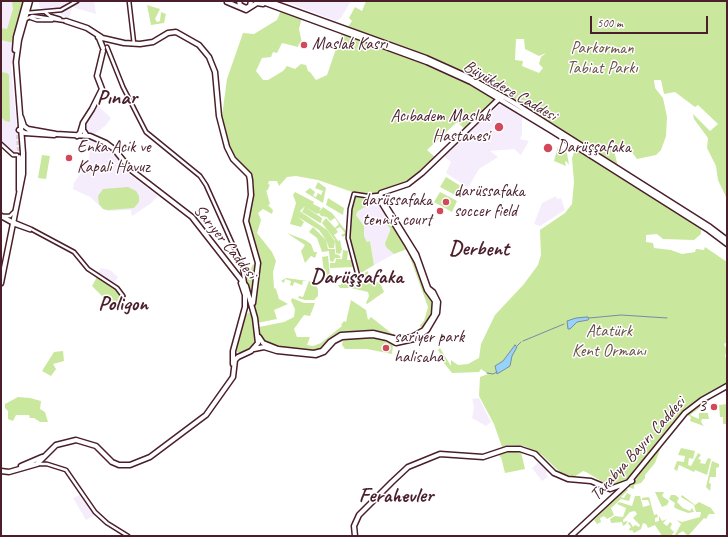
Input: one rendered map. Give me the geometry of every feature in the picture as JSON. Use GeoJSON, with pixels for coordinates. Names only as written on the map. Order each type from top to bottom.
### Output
{"type":"FeatureCollection","features":[{"type":"Feature","properties":{"kind":"main road"},"geometry":{"type":"LineString","coordinates":[[13,223],[19,190],[21,155],[25,131],[14,66],[15,50],[16,38],[28,8],[28,1]]}},
{"type":"Feature","properties":{"kind":"main road"},"geometry":{"type":"LineString","coordinates":[[25,131],[20,117],[16,62],[19,40],[28,1]]}},
{"type":"Feature","properties":{"kind":"main road"},"geometry":{"type":"LineString","coordinates":[[229,1],[246,10],[257,3],[267,2]]}},
{"type":"Feature","properties":{"kind":"main road"},"geometry":{"type":"LineString","coordinates":[[238,1],[240,5],[246,8],[250,6],[251,1]]}},
{"type":"Feature","properties":{"kind":"main road","name":"Büyükdere Caddesi"},"geometry":{"type":"LineString","coordinates":[[260,1],[288,8],[442,65],[501,98],[575,144],[680,210],[727,244]]}},
{"type":"Feature","properties":{"kind":"main road","name":"Büyükdere Caddesi"},"geometry":{"type":"LineString","coordinates":[[267,2],[427,62],[464,79],[501,98],[511,101],[575,144]]}},
{"type":"Feature","properties":{"kind":"main road"},"geometry":{"type":"LineString","coordinates":[[285,2],[288,8]]}},
{"type":"Feature","properties":{"kind":"main road"},"geometry":{"type":"LineString","coordinates":[[66,21],[84,28],[98,37],[104,45],[97,76],[102,89],[92,109],[83,122],[80,133],[77,136]]}},
{"type":"Feature","properties":{"kind":"main road"},"geometry":{"type":"LineString","coordinates":[[323,24],[336,26]]}},
{"type":"Feature","properties":{"kind":"main road"},"geometry":{"type":"LineString","coordinates":[[84,28],[104,45]]}},
{"type":"Feature","properties":{"kind":"main road"},"geometry":{"type":"LineString","coordinates":[[121,42],[142,44],[153,42],[168,33],[176,32],[202,47],[211,61],[215,72],[219,117],[228,150],[250,180],[251,195],[246,221],[258,259],[252,294],[253,307]]}},
{"type":"Feature","properties":{"kind":"main road"},"geometry":{"type":"LineString","coordinates":[[104,45],[121,42],[133,43]]}},
{"type":"Feature","properties":{"kind":"main road"},"geometry":{"type":"LineString","coordinates":[[257,329],[260,341],[267,345],[278,349],[306,353],[319,353],[336,337],[341,335],[373,333],[396,340],[412,337],[424,330],[434,315],[436,304],[434,297],[427,290],[417,262],[382,204],[382,196],[408,184],[497,104],[501,98]]}},
{"type":"Feature","properties":{"kind":"main road"},"geometry":{"type":"LineString","coordinates":[[497,104],[501,98]]}},
{"type":"Feature","properties":{"kind":"main road"},"geometry":{"type":"LineString","coordinates":[[1,283],[23,174],[21,155],[25,131],[20,117]]}},
{"type":"Feature","properties":{"kind":"main road"},"geometry":{"type":"LineString","coordinates":[[83,122],[83,130],[88,136]]}},
{"type":"Feature","properties":{"kind":"main road","name":"Sarıyer Caddesi"},"geometry":{"type":"LineString","coordinates":[[25,131],[88,136],[100,139],[109,145],[131,170],[195,222]]}},
{"type":"Feature","properties":{"kind":"main road","name":"Sarıyer Caddesi"},"geometry":{"type":"LineString","coordinates":[[25,131],[89,138],[101,142],[114,152],[129,172],[195,222],[252,294],[258,343],[251,351]]}},
{"type":"Feature","properties":{"kind":"main road","name":"Büyükdere Caddesi"},"geometry":{"type":"LineString","coordinates":[[680,210],[688,213],[727,240]]}},
{"type":"Feature","properties":{"kind":"main road"},"geometry":{"type":"LineString","coordinates":[[1,278],[8,248]]}},
{"type":"Feature","properties":{"kind":"main road","name":"Sarıyer Caddesi"},"geometry":{"type":"LineString","coordinates":[[38,461],[59,442],[76,439],[96,443],[113,460],[120,463],[131,462],[157,451],[201,417],[224,390],[233,373],[232,354],[245,307],[244,284]]}},
{"type":"Feature","properties":{"kind":"main road"},"geometry":{"type":"LineString","coordinates":[[245,307],[252,294]]}},
{"type":"Feature","properties":{"kind":"main road"},"geometry":{"type":"LineString","coordinates":[[242,320],[248,311],[252,312],[255,318]]}},
{"type":"Feature","properties":{"kind":"main road"},"geometry":{"type":"LineString","coordinates":[[76,439],[96,446],[112,462],[119,466],[130,465],[150,457],[162,450],[206,415],[225,391],[234,376],[235,360],[251,351],[264,347],[276,351],[316,355],[324,352],[334,341],[342,337],[373,333]]}},
{"type":"Feature","properties":{"kind":"main road"},"geometry":{"type":"LineString","coordinates":[[237,336],[235,352],[238,354],[246,354]]}},
{"type":"Feature","properties":{"kind":"main road","name":"Tarabya Bayırı Caddesi"},"geometry":{"type":"LineString","coordinates":[[574,535],[631,481],[661,443],[690,411],[727,386]]}},
{"type":"Feature","properties":{"kind":"main road"},"geometry":{"type":"LineString","coordinates":[[354,536],[354,526],[359,515],[408,467],[440,454],[484,457],[508,449],[530,451],[541,458],[554,473],[561,477],[574,480],[591,481],[610,487],[625,485],[631,481]]}},
{"type":"Feature","properties":{"kind":"main road"},"geometry":{"type":"LineString","coordinates":[[1,470],[8,470],[38,461]]}},
{"type":"Feature","properties":{"kind":"main road"},"geometry":{"type":"LineString","coordinates":[[610,487],[631,481]]}},
{"type":"Feature","properties":{"kind":"main road","name":"Tarabya Bayırı Caddesi"},"geometry":{"type":"LineString","coordinates":[[574,535],[580,526],[585,524],[625,485]]}},
{"type":"Feature","properties":{"kind":"street"},"geometry":{"type":"LineString","coordinates":[[28,1],[34,12]]}},
{"type":"Feature","properties":{"kind":"street"},"geometry":{"type":"LineString","coordinates":[[25,16],[34,12],[61,10],[77,1]]}},
{"type":"Feature","properties":{"kind":"street"},"geometry":{"type":"LineString","coordinates":[[128,1],[133,43]]}},
{"type":"Feature","properties":{"kind":"street"},"geometry":{"type":"LineString","coordinates":[[128,1],[133,43]]}},
{"type":"Feature","properties":{"kind":"street"},"geometry":{"type":"LineString","coordinates":[[229,1],[238,1]]}},
{"type":"Feature","properties":{"kind":"street"},"geometry":{"type":"LineString","coordinates":[[32,17],[35,14],[34,12]]}},
{"type":"Feature","properties":{"kind":"street"},"geometry":{"type":"LineString","coordinates":[[42,18],[38,16],[43,12]]}},
{"type":"Feature","properties":{"kind":"street"},"geometry":{"type":"LineString","coordinates":[[43,12],[66,21]]}},
{"type":"Feature","properties":{"kind":"street"},"geometry":{"type":"LineString","coordinates":[[25,16],[66,21]]}},
{"type":"Feature","properties":{"kind":"street"},"geometry":{"type":"LineString","coordinates":[[32,17],[37,20],[54,20]]}},
{"type":"Feature","properties":{"kind":"street"},"geometry":{"type":"LineString","coordinates":[[127,42],[132,37]]}},
{"type":"Feature","properties":{"kind":"street"},"geometry":{"type":"LineString","coordinates":[[104,45],[146,132],[200,176],[206,185],[242,264],[244,284]]}},
{"type":"Feature","properties":{"kind":"street"},"geometry":{"type":"LineString","coordinates":[[1,144],[13,155],[21,155]]}},
{"type":"Feature","properties":{"kind":"street"},"geometry":{"type":"LineString","coordinates":[[358,276],[348,238],[350,209],[354,194],[365,196],[382,196]]}},
{"type":"Feature","properties":{"kind":"street"},"geometry":{"type":"LineString","coordinates":[[2,216],[10,216],[14,212]]}},
{"type":"Feature","properties":{"kind":"street"},"geometry":{"type":"LineString","coordinates":[[2,216],[13,223],[32,230],[74,252],[88,269],[117,288],[123,296]]}},
{"type":"Feature","properties":{"kind":"street"},"geometry":{"type":"LineString","coordinates":[[13,223],[22,227]]}},
{"type":"Feature","properties":{"kind":"street"},"geometry":{"type":"LineString","coordinates":[[38,461],[66,470],[95,512],[107,523],[128,536]]}},
{"type":"Feature","properties":{"kind":"street"},"geometry":{"type":"LineString","coordinates":[[38,461],[47,464]]}},
{"type":"Feature","properties":{"kind":"shaded area"},"geometry":{"type":"Polygon","coordinates":[[[1,1],[24,1],[14,46],[13,63],[11,65],[19,150],[16,148],[16,153],[14,154],[1,142],[1,1]]]}},
{"type":"Feature","properties":{"kind":"shaded area"},"geometry":{"type":"Polygon","coordinates":[[[38,1],[94,1],[96,14],[72,7],[69,19],[56,11],[40,8],[38,1]]]}},
{"type":"Feature","properties":{"kind":"shaded area"},"geometry":{"type":"Polygon","coordinates":[[[284,1],[351,1],[341,18],[336,21],[284,1]]]}},
{"type":"Feature","properties":{"kind":"shaded area"},"geometry":{"type":"Polygon","coordinates":[[[505,103],[522,114],[522,134],[520,139],[529,141],[521,155],[514,149],[490,151],[498,157],[479,169],[468,188],[446,173],[451,162],[443,155],[501,104],[505,103]]]}},
{"type":"Feature","properties":{"kind":"shaded area"},"geometry":{"type":"Polygon","coordinates":[[[96,104],[111,118],[105,126],[93,135],[86,132],[84,125],[96,104]]]}},
{"type":"Feature","properties":{"kind":"shaded area"},"geometry":{"type":"Polygon","coordinates":[[[80,138],[97,141],[111,150],[129,174],[158,196],[150,204],[132,216],[131,210],[108,211],[103,209],[90,197],[73,189],[74,183],[88,162],[90,151],[80,147],[80,138]]]}},
{"type":"Feature","properties":{"kind":"shaded area"},"geometry":{"type":"Polygon","coordinates":[[[556,196],[557,199],[561,198],[565,210],[540,226],[534,224],[542,203],[556,196]]]}},
{"type":"Feature","properties":{"kind":"shaded area"},"geometry":{"type":"Polygon","coordinates":[[[377,200],[388,214],[390,231],[385,244],[394,254],[374,265],[370,241],[367,242],[364,236],[364,226],[356,215],[358,211],[377,200]]]}},
{"type":"Feature","properties":{"kind":"shaded area"},"geometry":{"type":"Polygon","coordinates":[[[101,268],[110,270],[118,277],[113,284],[98,274],[101,268]]]}},
{"type":"Feature","properties":{"kind":"shaded area"},"geometry":{"type":"Polygon","coordinates":[[[479,398],[491,422],[486,426],[472,418],[474,407],[472,399],[479,398]]]}},
{"type":"Feature","properties":{"kind":"shaded area"},"geometry":{"type":"Polygon","coordinates":[[[541,460],[549,471],[546,473],[548,477],[542,481],[532,468],[541,460]]]}},
{"type":"Feature","properties":{"kind":"shaded area"},"geometry":{"type":"Polygon","coordinates":[[[82,494],[96,515],[86,520],[73,498],[82,494]]]}},
{"type":"Feature","properties":{"kind":"green space"},"geometry":{"type":"Polygon","coordinates":[[[12,1],[24,1],[14,43],[1,40],[1,28],[7,29],[13,9],[12,1]]]}},
{"type":"Feature","properties":{"kind":"green space","name":"Parkorman Tabiat Parkı"},"geometry":{"type":"Polygon","coordinates":[[[366,1],[727,1],[727,199],[718,180],[716,166],[707,148],[708,138],[694,119],[693,114],[710,131],[718,124],[698,105],[695,107],[675,92],[664,94],[661,80],[654,80],[655,88],[663,98],[667,117],[666,136],[661,150],[656,155],[637,159],[631,151],[619,148],[612,142],[618,167],[511,99],[512,94],[507,92],[506,96],[446,65],[390,43],[389,40],[385,41],[347,28],[352,21],[349,18],[355,7],[362,11],[366,1]],[[516,39],[515,60],[523,61],[522,66],[539,73],[543,68],[539,64],[541,57],[546,53],[539,56],[525,49],[524,39],[516,39]]]}},
{"type":"Feature","properties":{"kind":"green space"},"geometry":{"type":"Polygon","coordinates":[[[147,5],[160,9],[155,19],[157,22],[160,21],[161,12],[166,14],[164,23],[151,25],[147,5]]]}},
{"type":"Feature","properties":{"kind":"green space"},"geometry":{"type":"Polygon","coordinates":[[[281,10],[302,17],[299,29],[302,43],[299,44],[298,47],[282,43],[277,53],[273,52],[271,57],[262,58],[256,71],[263,80],[268,80],[283,71],[287,66],[295,69],[301,64],[306,65],[308,71],[316,80],[327,75],[336,49],[340,46],[338,43],[342,33],[449,73],[490,94],[495,97],[496,100],[466,130],[457,122],[427,150],[436,158],[408,184],[385,192],[366,194],[355,193],[318,180],[296,176],[287,177],[279,186],[277,181],[269,181],[268,184],[270,185],[267,191],[266,190],[270,204],[268,205],[273,210],[272,214],[263,209],[258,213],[261,220],[257,233],[272,252],[276,261],[273,272],[274,288],[276,289],[279,299],[288,304],[274,310],[277,319],[257,323],[254,304],[260,264],[259,253],[248,224],[254,184],[250,171],[240,165],[231,154],[224,130],[222,116],[227,79],[243,33],[254,34],[277,20],[281,10]]]}},
{"type":"Feature","properties":{"kind":"green space"},"geometry":{"type":"Polygon","coordinates":[[[1,72],[9,75],[10,122],[5,121],[1,117],[1,72]]]}},
{"type":"Feature","properties":{"kind":"green space"},"geometry":{"type":"Polygon","coordinates":[[[558,147],[567,153],[569,165],[566,161],[566,166],[554,161],[558,147]]]}},
{"type":"Feature","properties":{"kind":"green space","name":"Atatürk Kent Ormanı"},"geometry":{"type":"Polygon","coordinates":[[[576,147],[701,229],[701,234],[694,240],[663,239],[657,234],[646,235],[646,242],[653,243],[654,248],[671,250],[682,254],[695,252],[696,249],[704,250],[705,247],[727,262],[727,342],[724,344],[727,350],[725,356],[727,360],[727,383],[708,394],[684,412],[666,432],[634,474],[624,481],[613,485],[603,482],[583,471],[574,477],[561,473],[541,454],[524,446],[509,445],[502,447],[494,424],[479,396],[480,377],[488,374],[481,369],[479,372],[452,373],[439,357],[441,355],[438,350],[440,348],[451,366],[451,360],[458,365],[468,364],[479,358],[481,344],[495,315],[524,284],[538,265],[541,255],[540,230],[565,213],[572,204],[574,182],[572,158],[576,147]]]}},
{"type":"Feature","properties":{"kind":"green space"},"geometry":{"type":"Polygon","coordinates":[[[42,155],[50,156],[46,179],[38,178],[42,155]]]}},
{"type":"Feature","properties":{"kind":"green space"},"geometry":{"type":"Polygon","coordinates":[[[446,177],[464,188],[459,197],[440,187],[446,177]]]}},
{"type":"Feature","properties":{"kind":"green space"},"geometry":{"type":"Polygon","coordinates":[[[318,182],[326,188],[323,203],[305,192],[310,188],[315,192],[313,196],[316,197],[318,193],[321,195],[323,191],[315,188],[318,182]]]}},
{"type":"Feature","properties":{"kind":"green space"},"geometry":{"type":"Polygon","coordinates":[[[128,187],[136,191],[139,196],[139,202],[134,208],[108,210],[103,209],[99,204],[98,196],[103,189],[128,187]]]}},
{"type":"Feature","properties":{"kind":"green space"},"geometry":{"type":"Polygon","coordinates":[[[295,192],[314,202],[313,204],[321,208],[319,212],[323,207],[332,213],[346,231],[346,235],[343,237],[341,235],[345,233],[340,227],[336,229],[338,232],[334,235],[338,241],[340,240],[342,250],[340,254],[336,253],[335,240],[322,223],[326,218],[335,228],[339,224],[335,218],[330,221],[327,217],[321,216],[319,213],[317,214],[305,207],[322,218],[320,223],[302,212],[305,206],[300,211],[327,230],[335,241],[334,248],[329,248],[326,240],[319,230],[298,217],[304,222],[301,227],[290,224],[296,203],[293,195],[295,192]]]}},
{"type":"Feature","properties":{"kind":"green space","name":"darüssafaka soccer field"},"geometry":{"type":"Polygon","coordinates":[[[440,192],[457,201],[452,212],[434,202],[440,192]]]}},
{"type":"Feature","properties":{"kind":"green space"},"geometry":{"type":"Polygon","coordinates":[[[354,195],[367,198],[372,203],[358,211],[356,215],[364,226],[364,236],[367,242],[370,241],[374,265],[361,273],[355,261],[349,237],[350,210],[354,195]]]}},
{"type":"Feature","properties":{"kind":"green space"},"geometry":{"type":"Polygon","coordinates":[[[328,198],[344,208],[343,215],[326,205],[328,198]]]}},
{"type":"Feature","properties":{"kind":"green space"},"geometry":{"type":"Polygon","coordinates":[[[388,214],[409,248],[434,305],[433,315],[422,331],[420,325],[424,321],[428,307],[407,249],[394,254],[386,247],[385,243],[390,228],[384,222],[388,214]]]}},
{"type":"Feature","properties":{"kind":"green space"},"geometry":{"type":"Polygon","coordinates":[[[313,227],[326,240],[328,249],[335,249],[335,254],[339,255],[341,258],[335,258],[333,262],[330,261],[329,251],[322,252],[317,238],[309,232],[313,227]]]}},
{"type":"Feature","properties":{"kind":"green space"},"geometry":{"type":"Polygon","coordinates":[[[287,233],[311,244],[314,252],[317,252],[315,258],[311,256],[305,263],[301,251],[305,245],[287,233]]]}},
{"type":"Feature","properties":{"kind":"green space"},"geometry":{"type":"Polygon","coordinates":[[[343,250],[348,251],[347,260],[353,260],[355,267],[330,268],[330,263],[335,263],[336,259],[342,259],[343,250]]]}},
{"type":"Feature","properties":{"kind":"green space"},"geometry":{"type":"Polygon","coordinates":[[[328,256],[330,275],[325,279],[322,257],[328,256]]]}},
{"type":"Feature","properties":{"kind":"green space"},"geometry":{"type":"Polygon","coordinates":[[[253,264],[256,266],[251,293],[246,278],[253,264]]]}},
{"type":"Feature","properties":{"kind":"green space"},"geometry":{"type":"Polygon","coordinates":[[[368,271],[369,280],[380,283],[384,292],[367,304],[366,303],[369,296],[368,292],[351,288],[340,288],[338,285],[341,285],[341,279],[334,278],[333,283],[327,280],[331,276],[337,275],[358,281],[365,278],[363,274],[368,271]]]}},
{"type":"Feature","properties":{"kind":"green space"},"geometry":{"type":"Polygon","coordinates":[[[97,277],[117,291],[121,297],[119,302],[107,301],[92,286],[97,277]]]}},
{"type":"Feature","properties":{"kind":"green space"},"geometry":{"type":"Polygon","coordinates":[[[286,278],[308,281],[303,281],[302,285],[294,282],[293,286],[290,285],[291,281],[285,279],[284,283],[281,281],[286,278]]]}},
{"type":"Feature","properties":{"kind":"green space"},"geometry":{"type":"Polygon","coordinates":[[[309,281],[315,282],[318,290],[318,296],[314,300],[298,298],[299,296],[303,297],[309,281]]]}},
{"type":"Feature","properties":{"kind":"green space"},"geometry":{"type":"Polygon","coordinates":[[[292,298],[304,303],[315,303],[310,316],[304,315],[294,329],[297,337],[310,337],[307,345],[313,346],[321,343],[342,326],[341,325],[344,321],[346,322],[351,300],[366,310],[368,320],[371,317],[391,333],[400,337],[377,333],[374,329],[370,332],[355,332],[315,353],[284,350],[261,340],[259,327],[284,322],[294,317],[295,309],[291,301],[292,298]]]}},
{"type":"Feature","properties":{"kind":"green space"},"geometry":{"type":"Polygon","coordinates":[[[249,312],[252,316],[257,342],[253,347],[240,353],[237,352],[236,349],[246,315],[249,312]]]}},
{"type":"Feature","properties":{"kind":"green space"},"geometry":{"type":"Polygon","coordinates":[[[362,337],[390,341],[393,345],[392,354],[367,349],[345,349],[342,345],[343,339],[362,337]]]}},
{"type":"Feature","properties":{"kind":"green space"},"geometry":{"type":"Polygon","coordinates":[[[63,351],[64,361],[53,364],[56,369],[51,376],[42,371],[54,352],[63,351]]]}},
{"type":"Feature","properties":{"kind":"green space"},"geometry":{"type":"Polygon","coordinates":[[[715,396],[690,415],[699,419],[699,413],[708,413],[709,419],[702,419],[701,422],[704,426],[690,421],[691,417],[687,415],[715,396]]]}},
{"type":"Feature","properties":{"kind":"green space"},"geometry":{"type":"Polygon","coordinates":[[[18,397],[41,401],[40,409],[45,412],[48,422],[40,422],[34,418],[30,418],[29,415],[16,415],[13,421],[8,419],[8,411],[5,408],[5,404],[18,397]]]}},
{"type":"Feature","properties":{"kind":"green space"},"geometry":{"type":"Polygon","coordinates":[[[727,404],[727,424],[723,424],[723,417],[720,417],[719,405],[727,404]]]}},
{"type":"Feature","properties":{"kind":"green space"},"geometry":{"type":"Polygon","coordinates":[[[660,446],[661,447],[655,463],[645,475],[645,478],[641,483],[634,485],[634,489],[629,487],[631,484],[660,446]]]}},
{"type":"Feature","properties":{"kind":"green space"},"geometry":{"type":"Polygon","coordinates":[[[681,448],[695,451],[693,459],[689,458],[688,465],[691,466],[698,453],[701,455],[698,459],[701,460],[700,463],[705,464],[708,458],[711,459],[707,475],[695,470],[694,472],[679,465],[677,471],[674,469],[677,461],[684,462],[685,456],[678,455],[681,448]]]}},
{"type":"Feature","properties":{"kind":"green space"},"geometry":{"type":"Polygon","coordinates":[[[516,450],[521,452],[525,469],[505,473],[499,454],[516,450]]]}},
{"type":"Feature","properties":{"kind":"green space"},"geometry":{"type":"Polygon","coordinates":[[[712,461],[719,464],[719,467],[716,468],[716,477],[710,477],[710,491],[706,487],[712,461]]]}},
{"type":"Feature","properties":{"kind":"green space"},"geometry":{"type":"Polygon","coordinates":[[[626,489],[628,490],[621,497],[624,498],[627,493],[631,495],[629,501],[621,499],[611,508],[614,515],[607,519],[604,516],[600,518],[601,522],[597,524],[594,520],[626,489]]]}},
{"type":"Feature","properties":{"kind":"green space"},"geometry":{"type":"Polygon","coordinates":[[[655,492],[664,492],[662,496],[669,501],[667,505],[662,507],[655,492]]]}},
{"type":"Feature","properties":{"kind":"green space"},"geometry":{"type":"Polygon","coordinates":[[[671,495],[675,495],[679,498],[677,502],[683,508],[690,511],[692,508],[694,512],[688,513],[674,507],[675,503],[669,499],[671,495]]]}},
{"type":"Feature","properties":{"kind":"green space"},"geometry":{"type":"Polygon","coordinates":[[[682,495],[695,505],[699,502],[711,508],[715,514],[709,514],[706,519],[704,518],[688,536],[683,531],[678,534],[678,536],[675,535],[681,524],[677,520],[682,522],[700,517],[701,512],[696,512],[694,505],[681,497],[682,495]]]}},
{"type":"Feature","properties":{"kind":"green space"},"geometry":{"type":"Polygon","coordinates":[[[635,496],[640,496],[643,507],[650,505],[648,500],[642,500],[642,498],[649,497],[654,515],[657,514],[658,517],[655,518],[655,522],[659,521],[659,516],[662,521],[667,519],[663,523],[667,526],[670,522],[672,524],[670,528],[674,532],[671,536],[662,536],[655,525],[648,528],[646,524],[643,523],[641,529],[634,533],[632,530],[630,531],[629,529],[631,527],[628,523],[630,522],[633,527],[635,525],[639,527],[640,525],[633,518],[637,514],[635,511],[630,512],[623,520],[623,522],[628,521],[623,526],[622,522],[611,523],[610,519],[615,516],[623,517],[626,508],[617,504],[619,502],[632,506],[635,496]]]}},
{"type":"Feature","properties":{"kind":"water"},"geometry":{"type":"Polygon","coordinates":[[[587,317],[589,318],[588,320],[577,322],[570,329],[568,329],[567,321],[587,317]]]}},
{"type":"Feature","properties":{"kind":"water"},"geometry":{"type":"Polygon","coordinates":[[[515,345],[517,347],[512,356],[510,366],[497,374],[495,366],[503,361],[515,345]]]}},
{"type":"Feature","properties":{"kind":"waterway"},"geometry":{"type":"LineString","coordinates":[[589,318],[621,315],[667,318]]}},
{"type":"Feature","properties":{"kind":"waterway"},"geometry":{"type":"LineString","coordinates":[[523,341],[564,324]]}},
{"type":"Feature","properties":{"kind":"waterway"},"geometry":{"type":"LineString","coordinates":[[516,347],[521,342]]}},
{"type":"Feature","properties":{"kind":"waterway"},"geometry":{"type":"LineString","coordinates":[[487,373],[493,374],[497,372]]}},
{"type":"Feature","properties":{"kind":"tunnel"},"geometry":{"type":"LineString","coordinates":[[19,157],[18,135],[24,132]]}},
{"type":"Feature","properties":{"kind":"place","name":"Maslak Kasrı"},"geometry":{"type":"Point","coordinates":[304,45]}},
{"type":"Feature","properties":{"kind":"place","name":"Acıbadem Maslak Hastanesi"},"geometry":{"type":"Point","coordinates":[499,127]}},
{"type":"Feature","properties":{"kind":"place","name":"Darüşşafaka"},"geometry":{"type":"Point","coordinates":[548,148]}},
{"type":"Feature","properties":{"kind":"place","name":"Enka Acik ve Kapali Havuz"},"geometry":{"type":"Point","coordinates":[69,158]}},
{"type":"Feature","properties":{"kind":"place","name":"darüssafaka soccer field"},"geometry":{"type":"Point","coordinates":[446,202]}},
{"type":"Feature","properties":{"kind":"place","name":"darüssafaka tennis court"},"geometry":{"type":"Point","coordinates":[440,211]}},
{"type":"Feature","properties":{"kind":"place","name":"sariyer park halisaha"},"geometry":{"type":"Point","coordinates":[386,348]}},
{"type":"Feature","properties":{"kind":"place","name":"3"},"geometry":{"type":"Point","coordinates":[714,407]}},
{"type":"Feature","properties":{"kind":"district","name":"Pınar"},"geometry":{"type":"Point","coordinates":[117,98]}},
{"type":"Feature","properties":{"kind":"district","name":"Derbent"},"geometry":{"type":"Point","coordinates":[479,249]}},
{"type":"Feature","properties":{"kind":"district","name":"Darüşşafaka"},"geometry":{"type":"Point","coordinates":[357,277]}},
{"type":"Feature","properties":{"kind":"district","name":"Poligon"},"geometry":{"type":"Point","coordinates":[123,304]}},
{"type":"Feature","properties":{"kind":"district","name":"Ferahevler"},"geometry":{"type":"Point","coordinates":[396,496]}}]}
